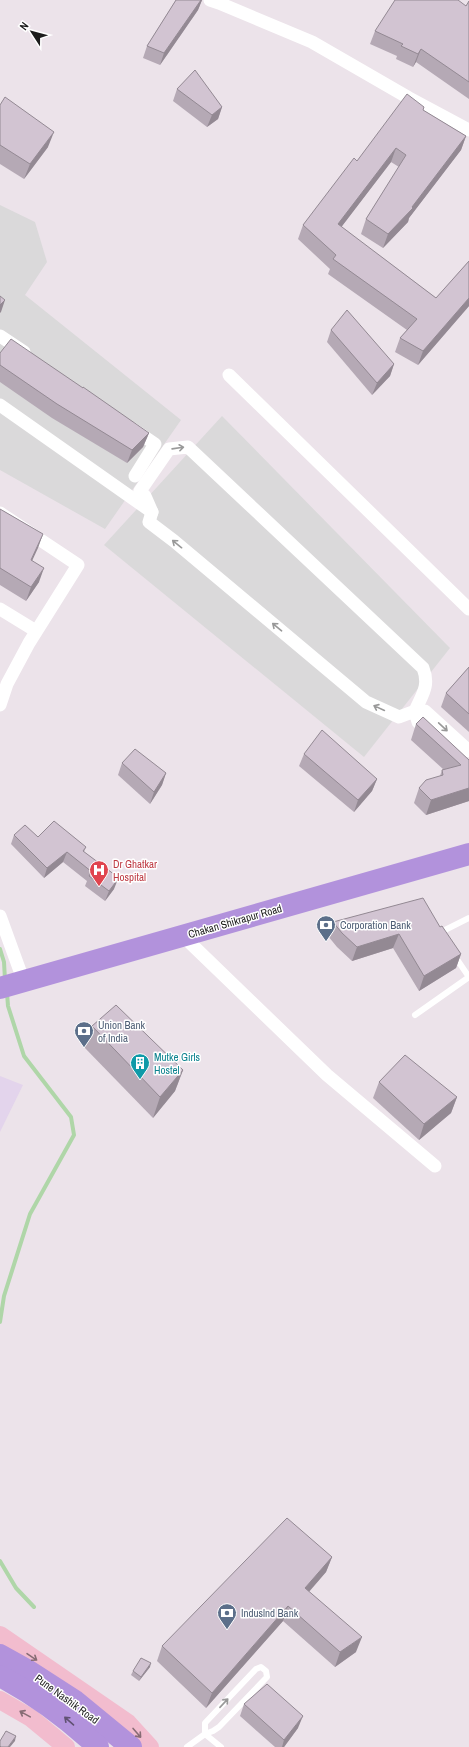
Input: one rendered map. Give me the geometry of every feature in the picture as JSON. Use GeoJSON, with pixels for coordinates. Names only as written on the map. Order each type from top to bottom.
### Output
{"type":"FeatureCollection","features":[{"type":"Feature","properties":{"kind":"highway","name":"Chakan Shikrapur Road"},"geometry":{"type":"LineString","coordinates":[[13,985],[469,854]]}},
{"type":"Feature","properties":{"kind":"highway","name":"Pune Nashik Road"},"geometry":{"type":"LineString","coordinates":[[0,1655],[27,1670],[75,1702],[131,1747]]}},
{"type":"Feature","properties":{"kind":"highway","name":"Pune Nashik Road"},"geometry":{"type":"LineString","coordinates":[[0,1676],[64,1716],[98,1747]]}},
{"type":"Feature","properties":{"kind":"main road"},"geometry":{"type":"LineString","coordinates":[[0,1635],[128,1723],[150,1747]]}},
{"type":"Feature","properties":{"kind":"main road"},"geometry":{"type":"LineString","coordinates":[[0,1700],[31,1718],[66,1747]]}},
{"type":"Feature","properties":{"kind":"street"},"geometry":{"type":"LineString","coordinates":[[210,0],[219,2],[312,42],[409,98],[469,130]]}},
{"type":"Feature","properties":{"kind":"street"},"geometry":{"type":"LineString","coordinates":[[0,336],[31,358]]}},
{"type":"Feature","properties":{"kind":"street"},"geometry":{"type":"LineString","coordinates":[[229,375],[469,609]]}},
{"type":"Feature","properties":{"kind":"street"},"geometry":{"type":"LineString","coordinates":[[0,405],[152,512]]}},
{"type":"Feature","properties":{"kind":"street"},"geometry":{"type":"LineString","coordinates":[[124,423],[155,444],[135,476]]}},
{"type":"Feature","properties":{"kind":"street"},"geometry":{"type":"LineString","coordinates":[[440,743],[418,722],[415,711],[424,690],[427,678],[422,668],[188,446],[169,449],[140,491],[145,496],[152,512],[149,522],[174,541],[366,702],[400,717],[415,711],[425,711],[469,751]]}},
{"type":"Feature","properties":{"kind":"street"},"geometry":{"type":"LineString","coordinates":[[0,513],[78,565],[36,631],[7,684],[0,705]]}},
{"type":"Feature","properties":{"kind":"street"},"geometry":{"type":"LineString","coordinates":[[0,609],[36,631]]}},
{"type":"Feature","properties":{"kind":"street"},"geometry":{"type":"LineString","coordinates":[[0,916],[13,985]]}},
{"type":"Feature","properties":{"kind":"street"},"geometry":{"type":"LineString","coordinates":[[183,936],[327,1075],[435,1166]]}},
{"type":"Feature","properties":{"kind":"lane"},"geometry":{"type":"LineString","coordinates":[[443,938],[438,932],[469,918]]}},
{"type":"Feature","properties":{"kind":"lane"},"geometry":{"type":"LineString","coordinates":[[415,1015],[469,977],[452,951]]}},
{"type":"Feature","properties":{"kind":"lane"},"geometry":{"type":"LineString","coordinates":[[187,1747],[205,1734],[213,1731],[230,1716],[267,1677],[266,1671],[261,1667],[256,1669],[205,1723],[205,1734]]}},
{"type":"Feature","properties":{"kind":"lane"},"geometry":{"type":"LineString","coordinates":[[205,1734],[221,1747]]}},
{"type":"Feature","properties":{"kind":"shaded area"},"geometry":{"type":"Polygon","coordinates":[[[0,205],[35,222],[47,262],[25,295],[181,420],[105,529],[0,470],[0,205]]]}},
{"type":"Feature","properties":{"kind":"shaded area"},"geometry":{"type":"Polygon","coordinates":[[[222,416],[450,648],[364,757],[104,545],[222,416]]]}},
{"type":"Feature","properties":{"kind":"shaded area"},"geometry":{"type":"Polygon","coordinates":[[[0,1076],[23,1085],[0,1132],[0,1076]]]}},
{"type":"Feature","properties":{"kind":"building"},"geometry":{"type":"Polygon","coordinates":[[[176,0],[201,0],[164,53],[147,46],[176,0]]]}},
{"type":"Feature","properties":{"kind":"building"},"geometry":{"type":"Polygon","coordinates":[[[395,0],[458,0],[466,6],[469,1],[469,82],[421,49],[418,54],[401,46],[403,44],[375,31],[395,0]]]}},
{"type":"Feature","properties":{"kind":"building"},"geometry":{"type":"Polygon","coordinates":[[[195,70],[222,107],[212,115],[177,89],[195,70]]]}},
{"type":"Feature","properties":{"kind":"building"},"geometry":{"type":"Polygon","coordinates":[[[407,94],[424,107],[423,110],[466,136],[412,207],[413,208],[388,234],[366,219],[406,155],[396,148],[338,224],[436,298],[469,261],[469,298],[423,351],[400,338],[417,319],[333,259],[336,255],[303,225],[354,158],[357,161],[407,94]]]}},
{"type":"Feature","properties":{"kind":"building"},"geometry":{"type":"Polygon","coordinates":[[[5,97],[54,132],[30,164],[0,145],[0,105],[5,97]]]}},
{"type":"Feature","properties":{"kind":"building"},"geometry":{"type":"Polygon","coordinates":[[[0,296],[5,300],[0,305],[0,296]]]}},
{"type":"Feature","properties":{"kind":"building"},"geometry":{"type":"Polygon","coordinates":[[[347,310],[394,364],[377,383],[331,330],[347,310]]]}},
{"type":"Feature","properties":{"kind":"building"},"geometry":{"type":"Polygon","coordinates":[[[11,339],[149,433],[132,450],[57,404],[0,365],[0,353],[11,339]]]}},
{"type":"Feature","properties":{"kind":"building"},"geometry":{"type":"Polygon","coordinates":[[[0,509],[43,534],[31,560],[44,568],[31,587],[0,568],[0,509]]]}},
{"type":"Feature","properties":{"kind":"building"},"geometry":{"type":"Polygon","coordinates":[[[469,667],[469,714],[446,693],[469,667]]]}},
{"type":"Feature","properties":{"kind":"building"},"geometry":{"type":"Polygon","coordinates":[[[423,717],[469,760],[469,788],[431,800],[419,788],[426,780],[443,775],[442,770],[461,765],[416,724],[423,717]]]}},
{"type":"Feature","properties":{"kind":"building"},"geometry":{"type":"Polygon","coordinates":[[[322,730],[377,779],[358,800],[304,754],[322,730]]]}},
{"type":"Feature","properties":{"kind":"building"},"geometry":{"type":"Polygon","coordinates":[[[135,749],[166,773],[154,792],[122,763],[135,749]]]}},
{"type":"Feature","properties":{"kind":"building"},"geometry":{"type":"Polygon","coordinates":[[[54,821],[86,847],[83,851],[115,875],[114,876],[118,879],[109,891],[89,876],[92,872],[67,852],[47,868],[14,835],[25,825],[38,837],[54,821]]]}},
{"type":"Feature","properties":{"kind":"building"},"geometry":{"type":"Polygon","coordinates":[[[423,898],[440,927],[442,926],[461,954],[424,976],[399,934],[357,947],[333,922],[423,898]]]}},
{"type":"Feature","properties":{"kind":"building"},"geometry":{"type":"Polygon","coordinates":[[[116,1005],[183,1070],[160,1097],[92,1026],[116,1005]]]}},
{"type":"Feature","properties":{"kind":"building"},"geometry":{"type":"Polygon","coordinates":[[[405,1055],[457,1097],[424,1124],[379,1082],[405,1055]]]}},
{"type":"Feature","properties":{"kind":"building"},"geometry":{"type":"Polygon","coordinates":[[[287,1518],[332,1557],[305,1588],[362,1637],[340,1652],[288,1606],[212,1693],[162,1646],[287,1518]]]}},
{"type":"Feature","properties":{"kind":"building"},"geometry":{"type":"Polygon","coordinates":[[[141,1658],[151,1663],[141,1677],[133,1671],[141,1658]]]}},
{"type":"Feature","properties":{"kind":"building"},"geometry":{"type":"Polygon","coordinates":[[[267,1684],[303,1716],[284,1740],[244,1704],[267,1684]]]}},
{"type":"Feature","properties":{"kind":"building"},"geometry":{"type":"Polygon","coordinates":[[[6,1731],[16,1736],[8,1747],[1,1747],[0,1741],[6,1731]]]}},
{"type":"Feature","properties":{"kind":"waterway"},"geometry":{"type":"LineString","coordinates":[[0,949],[4,962],[5,980]]}},
{"type":"Feature","properties":{"kind":"waterway"},"geometry":{"type":"LineString","coordinates":[[0,1322],[4,1296],[30,1214],[74,1135],[71,1117],[24,1056],[8,1006],[7,993]]}},
{"type":"Feature","properties":{"kind":"waterway"},"geometry":{"type":"LineString","coordinates":[[0,1561],[16,1588],[34,1607]]}},
{"type":"Feature","properties":{"kind":"place","name":"Dr Ghatkar Hospital"},"geometry":{"type":"Point","coordinates":[99,887]}},
{"type":"Feature","properties":{"kind":"place","name":"Corporation Bank"},"geometry":{"type":"Point","coordinates":[326,942]}},
{"type":"Feature","properties":{"kind":"place","name":"Union Bank of India"},"geometry":{"type":"Point","coordinates":[84,1048]}},
{"type":"Feature","properties":{"kind":"place","name":"Mutke Girls Hostel"},"geometry":{"type":"Point","coordinates":[140,1080]}},
{"type":"Feature","properties":{"kind":"place","name":"Induslnd Bank"},"geometry":{"type":"Point","coordinates":[227,1630]}}]}
